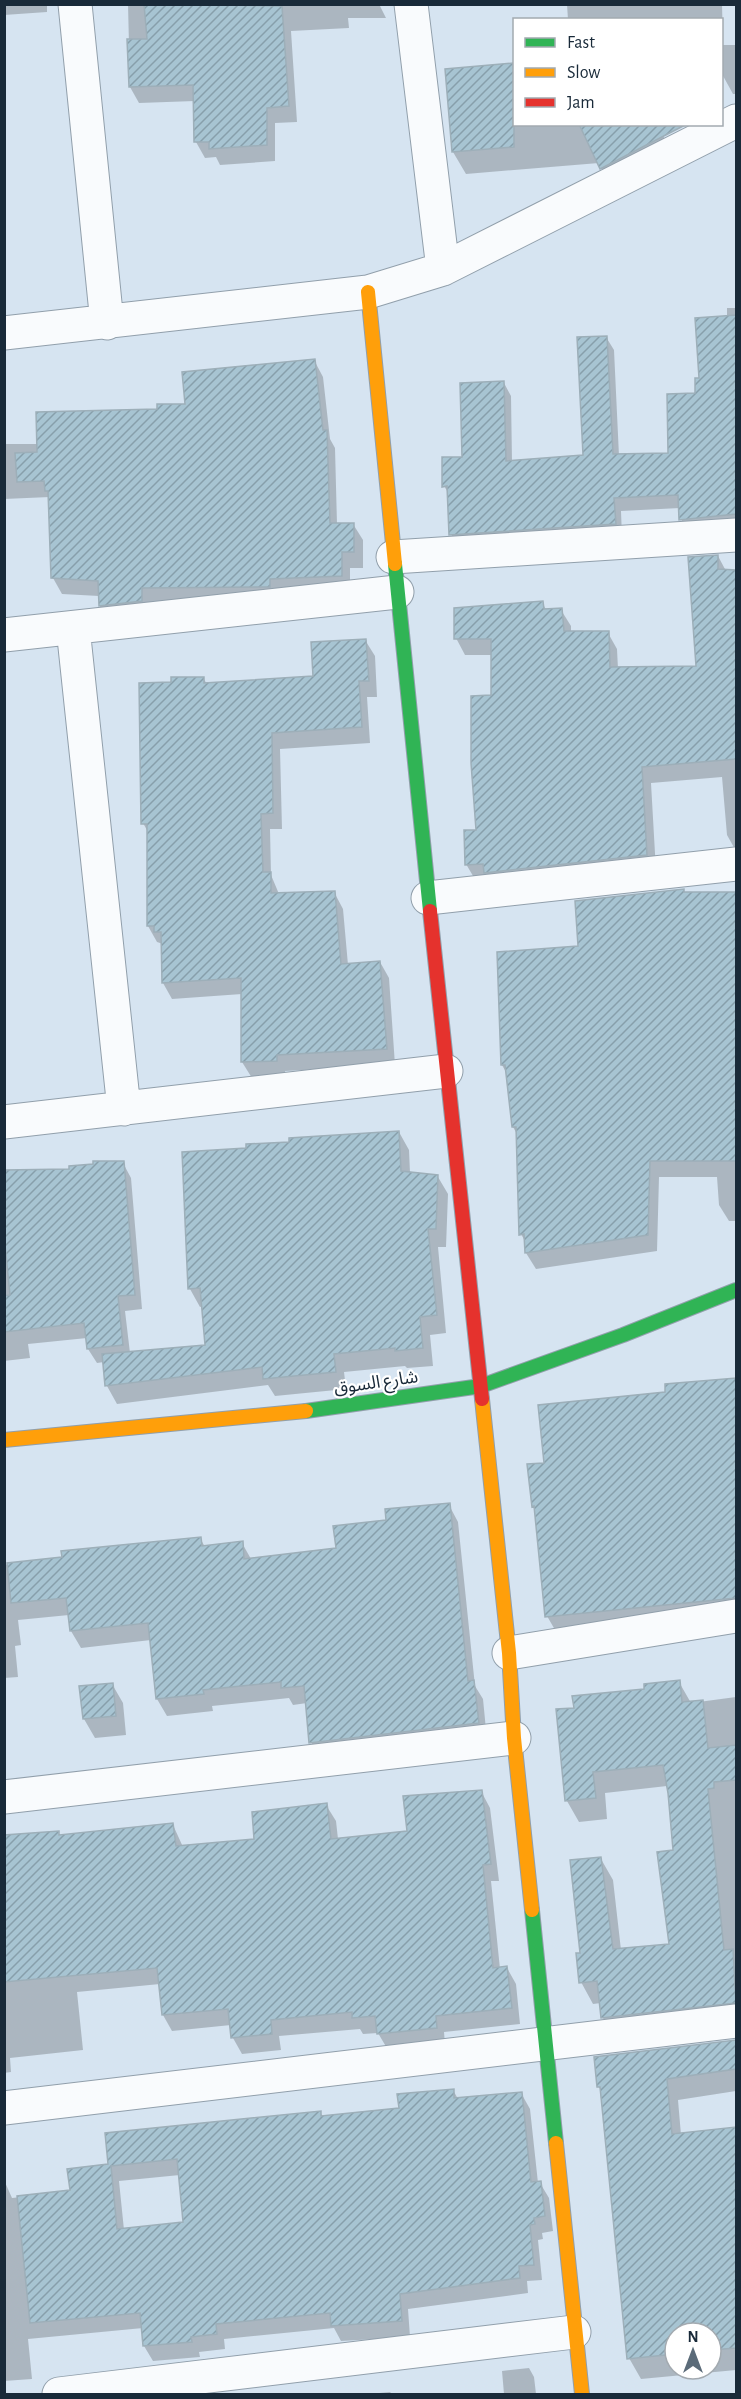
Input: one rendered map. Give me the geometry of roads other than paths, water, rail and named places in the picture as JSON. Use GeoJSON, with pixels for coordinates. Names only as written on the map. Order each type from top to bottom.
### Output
{"type":"FeatureCollection","features":[{"type":"Feature","properties":{"kind":"street"},"geometry":{"type":"LineString","coordinates":[[75,4],[107,323]]}},
{"type":"Feature","properties":{"kind":"street"},"geometry":{"type":"LineString","coordinates":[[411,4],[443,269]]}},
{"type":"Feature","properties":{"kind":"street"},"geometry":{"type":"LineString","coordinates":[[4,333],[368,292],[443,269],[736,121]]}},
{"type":"Feature","properties":{"kind":"street"},"geometry":{"type":"LineString","coordinates":[[368,292],[428,898],[509,1653],[514,1738],[573,2332],[582,2394]]}},
{"type":"Feature","properties":{"kind":"street"},"geometry":{"type":"LineString","coordinates":[[393,557],[736,535]]}},
{"type":"Feature","properties":{"kind":"street"},"geometry":{"type":"LineString","coordinates":[[4,635],[397,592]]}},
{"type":"Feature","properties":{"kind":"street"},"geometry":{"type":"LineString","coordinates":[[73,628],[124,1109]]}},
{"type":"Feature","properties":{"kind":"street"},"geometry":{"type":"LineString","coordinates":[[428,898],[736,864]]}},
{"type":"Feature","properties":{"kind":"street"},"geometry":{"type":"LineString","coordinates":[[4,1122],[446,1071]]}},
{"type":"Feature","properties":{"kind":"street","name":"شارع السوق"},"geometry":{"type":"LineString","coordinates":[[4,1440],[293,1413],[481,1386],[623,1335],[736,1290]]}},
{"type":"Feature","properties":{"kind":"street"},"geometry":{"type":"LineString","coordinates":[[509,1653],[736,1616]]}},
{"type":"Feature","properties":{"kind":"street"},"geometry":{"type":"LineString","coordinates":[[4,1797],[514,1738]]}},
{"type":"Feature","properties":{"kind":"street"},"geometry":{"type":"LineString","coordinates":[[4,2108],[736,2021]]}},
{"type":"Feature","properties":{"kind":"street"},"geometry":{"type":"LineString","coordinates":[[59,2394],[573,2332]]}}]}
